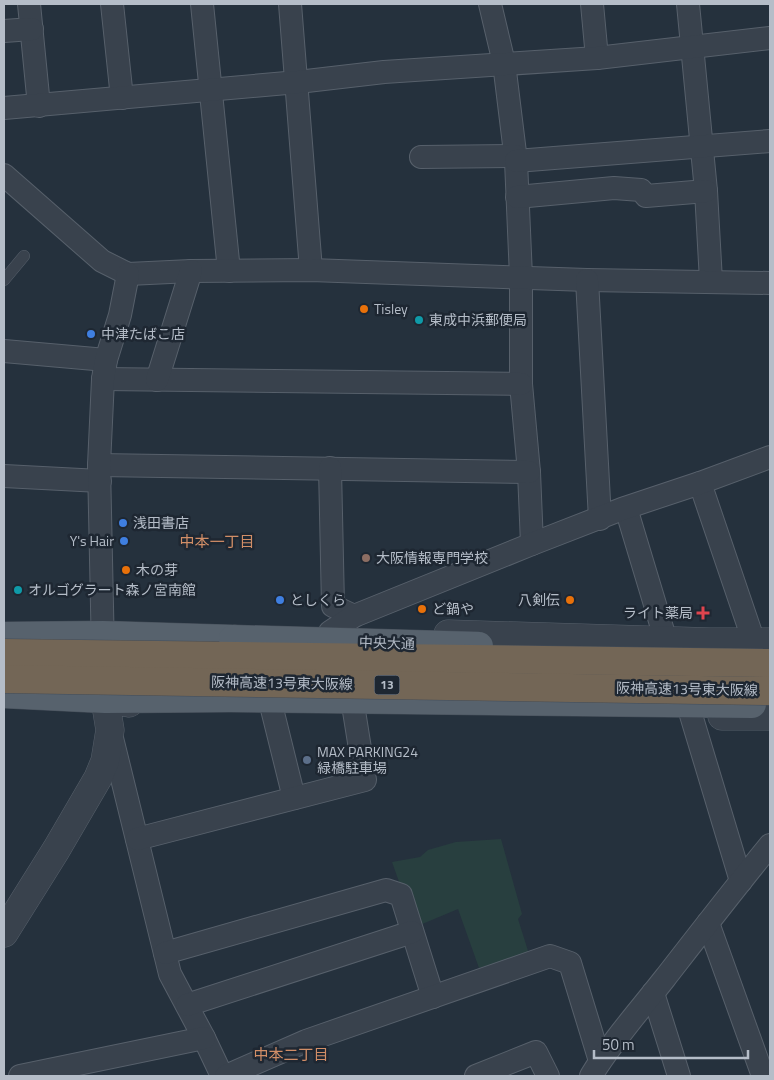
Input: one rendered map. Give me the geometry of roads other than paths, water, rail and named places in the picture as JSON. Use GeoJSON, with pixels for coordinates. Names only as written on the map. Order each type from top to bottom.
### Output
{"type":"FeatureCollection","features":[{"type":"Feature","properties":{"kind":"highway","name":"阪神高速13号東大阪線"},"geometry":{"type":"LineString","coordinates":[[4,653],[766,650]]}},
{"type":"Feature","properties":{"kind":"highway","name":"阪神高速13号東大阪線"},"geometry":{"type":"LineString","coordinates":[[4,679],[770,691]]}},
{"type":"Feature","properties":{"kind":"main road","name":"中央大通"},"geometry":{"type":"LineString","coordinates":[[4,636],[103,635],[537,648],[766,650]]}},
{"type":"Feature","properties":{"kind":"main road"},"geometry":{"type":"LineString","coordinates":[[4,694],[105,699],[230,698],[770,705]]}},
{"type":"Feature","properties":{"kind":"street"},"geometry":{"type":"LineString","coordinates":[[29,4],[39,106]]}},
{"type":"Feature","properties":{"kind":"street"},"geometry":{"type":"LineString","coordinates":[[112,4],[122,98]]}},
{"type":"Feature","properties":{"kind":"street"},"geometry":{"type":"LineString","coordinates":[[202,4],[229,271]]}},
{"type":"Feature","properties":{"kind":"street"},"geometry":{"type":"LineString","coordinates":[[290,4],[298,82],[311,270]]}},
{"type":"Feature","properties":{"kind":"street"},"geometry":{"type":"LineString","coordinates":[[490,4],[504,63],[516,159],[521,278],[521,384],[529,472],[532,544]]}},
{"type":"Feature","properties":{"kind":"street"},"geometry":{"type":"LineString","coordinates":[[592,4],[597,58]]}},
{"type":"Feature","properties":{"kind":"street"},"geometry":{"type":"LineString","coordinates":[[688,4],[706,191],[711,281]]}},
{"type":"Feature","properties":{"kind":"street"},"geometry":{"type":"LineString","coordinates":[[4,31],[32,28]]}},
{"type":"Feature","properties":{"kind":"street"},"geometry":{"type":"LineString","coordinates":[[4,108],[298,82],[384,72],[597,58],[770,38]]}},
{"type":"Feature","properties":{"kind":"street"},"geometry":{"type":"LineString","coordinates":[[421,157],[516,159],[770,141]]}},
{"type":"Feature","properties":{"kind":"street"},"geometry":{"type":"LineString","coordinates":[[4,175],[102,261],[128,274],[190,271],[311,270],[587,280],[770,283]]}},
{"type":"Feature","properties":{"kind":"street"},"geometry":{"type":"LineString","coordinates":[[517,197],[614,188],[641,190],[646,196],[706,191]]}},
{"type":"Feature","properties":{"kind":"street"},"geometry":{"type":"LineString","coordinates":[[157,380],[190,271]]}},
{"type":"Feature","properties":{"kind":"street"},"geometry":{"type":"LineString","coordinates":[[128,274],[120,315],[105,370],[99,473],[105,699],[110,730],[170,974],[222,1076]]}},
{"type":"Feature","properties":{"kind":"street"},"geometry":{"type":"LineString","coordinates":[[587,280],[600,519]]}},
{"type":"Feature","properties":{"kind":"street"},"geometry":{"type":"LineString","coordinates":[[4,351],[157,380],[236,379],[521,384]]}},
{"type":"Feature","properties":{"kind":"street"},"geometry":{"type":"LineString","coordinates":[[330,632],[354,616],[532,544],[770,456]]}},
{"type":"Feature","properties":{"kind":"street"},"geometry":{"type":"LineString","coordinates":[[4,476],[330,468],[529,472]]}},
{"type":"Feature","properties":{"kind":"street"},"geometry":{"type":"LineString","coordinates":[[330,468],[333,606],[354,616]]}},
{"type":"Feature","properties":{"kind":"street"},"geometry":{"type":"LineString","coordinates":[[103,635],[172,626],[666,641],[766,650],[700,483]]}},
{"type":"Feature","properties":{"kind":"street"},"geometry":{"type":"LineString","coordinates":[[626,508],[666,641]]}},
{"type":"Feature","properties":{"kind":"street"},"geometry":{"type":"LineString","coordinates":[[105,699],[164,708],[770,716]]}},
{"type":"Feature","properties":{"kind":"street"},"geometry":{"type":"LineString","coordinates":[[272,710],[294,798]]}},
{"type":"Feature","properties":{"kind":"street"},"geometry":{"type":"LineString","coordinates":[[137,839],[365,780],[354,711]]}},
{"type":"Feature","properties":{"kind":"street"},"geometry":{"type":"LineString","coordinates":[[691,715],[741,881]]}},
{"type":"Feature","properties":{"kind":"street"},"geometry":{"type":"LineString","coordinates":[[4,933],[98,778],[104,761],[110,730]]}},
{"type":"Feature","properties":{"kind":"street"},"geometry":{"type":"LineString","coordinates":[[596,1069],[653,992],[770,846]]}},
{"type":"Feature","properties":{"kind":"street"},"geometry":{"type":"LineString","coordinates":[[165,953],[386,890],[401,895],[433,997]]}},
{"type":"Feature","properties":{"kind":"street"},"geometry":{"type":"LineString","coordinates":[[708,923],[763,1076]]}},
{"type":"Feature","properties":{"kind":"street"},"geometry":{"type":"LineString","coordinates":[[186,1005],[412,932]]}},
{"type":"Feature","properties":{"kind":"street"},"geometry":{"type":"LineString","coordinates":[[226,1076],[306,1041],[550,956],[570,963],[596,1069]]}},
{"type":"Feature","properties":{"kind":"street"},"geometry":{"type":"LineString","coordinates":[[653,992],[679,1076]]}},
{"type":"Feature","properties":{"kind":"street"},"geometry":{"type":"LineString","coordinates":[[20,1076],[204,1038]]}},
{"type":"Feature","properties":{"kind":"street"},"geometry":{"type":"LineString","coordinates":[[476,1076],[536,1052],[548,1076]]}},
{"type":"Feature","properties":{"kind":"lane"},"geometry":{"type":"LineString","coordinates":[[4,280],[24,256]]}},
{"type":"Feature","properties":{"kind":"place","name":"Tisley"},"geometry":{"type":"Point","coordinates":[364,309]}},
{"type":"Feature","properties":{"kind":"place","name":"東成中浜郵便局"},"geometry":{"type":"Point","coordinates":[419,320]}},
{"type":"Feature","properties":{"kind":"place","name":"中津たばこ店"},"geometry":{"type":"Point","coordinates":[91,334]}},
{"type":"Feature","properties":{"kind":"place","name":"浅田書店"},"geometry":{"type":"Point","coordinates":[123,523]}},
{"type":"Feature","properties":{"kind":"place","name":"Y's Hair"},"geometry":{"type":"Point","coordinates":[124,541]}},
{"type":"Feature","properties":{"kind":"place","name":"大阪情報専門学校"},"geometry":{"type":"Point","coordinates":[366,558]}},
{"type":"Feature","properties":{"kind":"place","name":"木の芽"},"geometry":{"type":"Point","coordinates":[126,570]}},
{"type":"Feature","properties":{"kind":"place","name":"オルゴグラート森ノ宮南館"},"geometry":{"type":"Point","coordinates":[18,590]}},
{"type":"Feature","properties":{"kind":"place","name":"としくら"},"geometry":{"type":"Point","coordinates":[280,600]}},
{"type":"Feature","properties":{"kind":"place","name":"八剣伝"},"geometry":{"type":"Point","coordinates":[570,600]}},
{"type":"Feature","properties":{"kind":"place","name":"ど鍋や"},"geometry":{"type":"Point","coordinates":[422,609]}},
{"type":"Feature","properties":{"kind":"place","name":"ライト薬局"},"geometry":{"type":"Point","coordinates":[703,613]}},
{"type":"Feature","properties":{"kind":"place","name":"MAX PARKING24 緑橋駐車場"},"geometry":{"type":"Point","coordinates":[307,760]}},
{"type":"Feature","properties":{"kind":"district","name":"中本一丁目"},"geometry":{"type":"Point","coordinates":[217,542]}},
{"type":"Feature","properties":{"kind":"district","name":"中本二丁目"},"geometry":{"type":"Point","coordinates":[291,1055]}}]}
